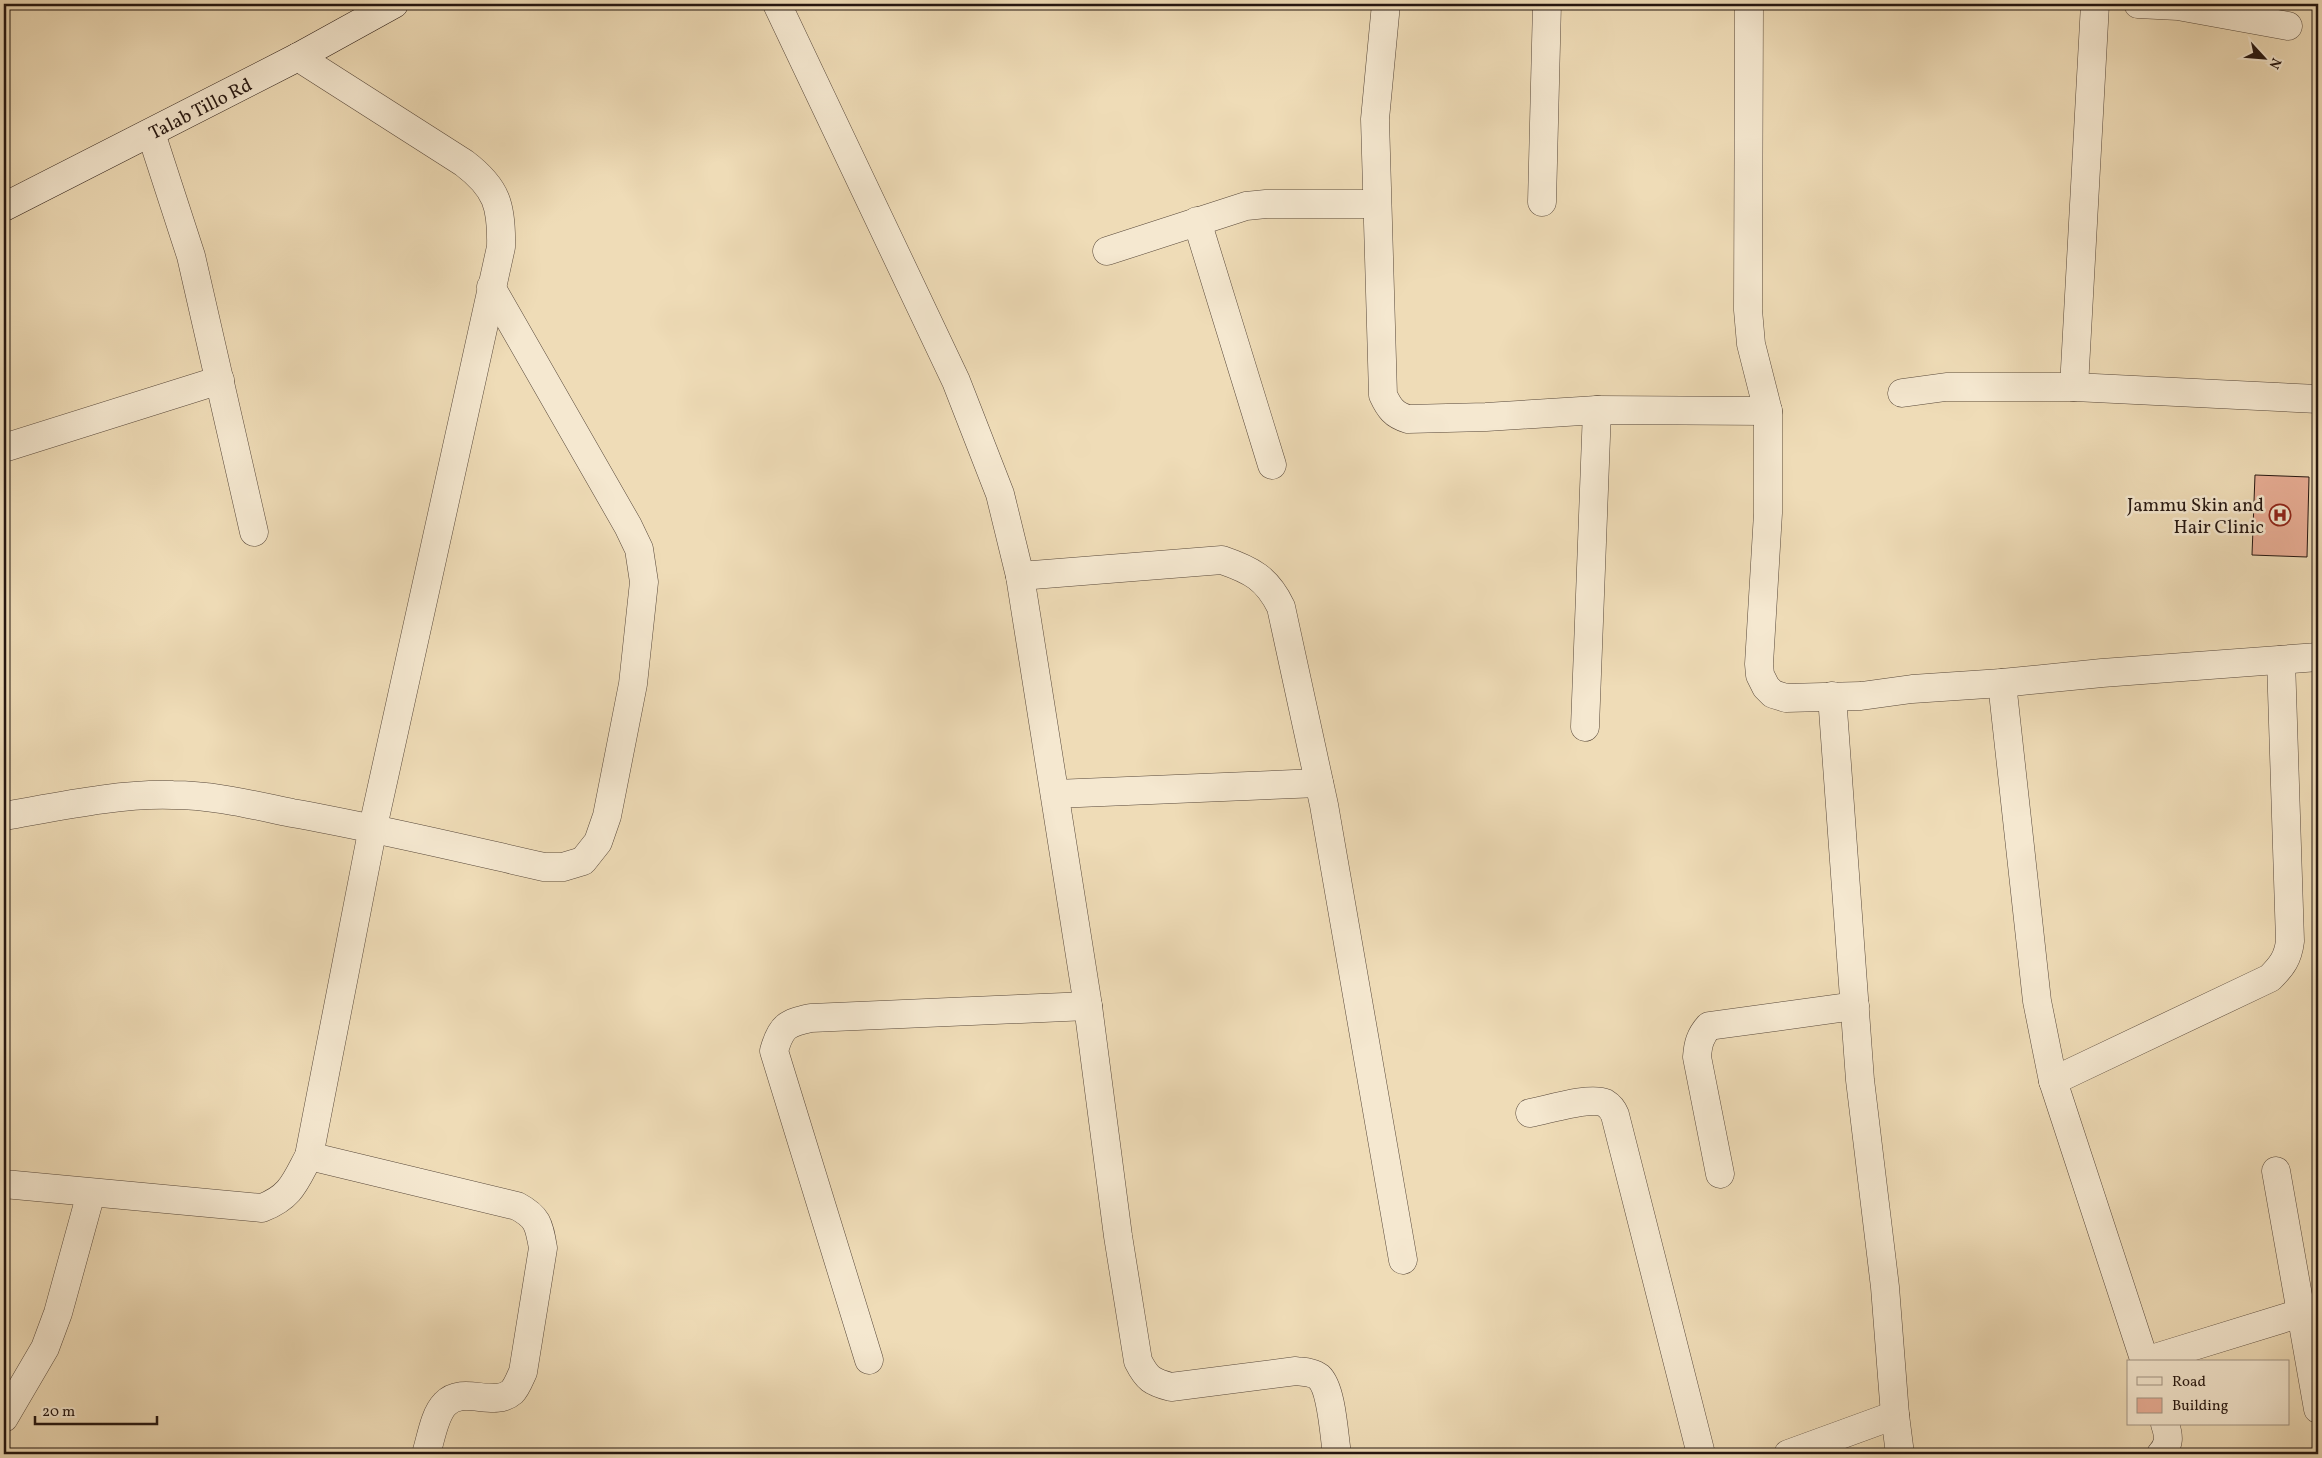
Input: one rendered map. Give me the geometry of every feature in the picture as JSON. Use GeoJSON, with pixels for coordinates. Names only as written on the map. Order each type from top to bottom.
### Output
{"type":"FeatureCollection","features":[{"type":"Feature","properties":{"kind":"street","name":"Talab Tillo Rd"},"geometry":{"type":"LineString","coordinates":[[4,207],[298,57],[394,4]]}},
{"type":"Feature","properties":{"kind":"street"},"geometry":{"type":"LineString","coordinates":[[777,4],[956,381],[1000,494],[1020,576],[1055,794],[1088,1006],[1118,1236],[1138,1361],[1146,1376],[1158,1384],[1171,1387],[1296,1371],[1310,1373],[1319,1377],[1326,1388],[1337,1454]]}},
{"type":"Feature","properties":{"kind":"street"},"geometry":{"type":"LineString","coordinates":[[1386,4],[1375,119],[1383,395],[1388,407],[1398,416],[1408,419],[1486,417],[1597,410],[1768,411]]}},
{"type":"Feature","properties":{"kind":"street"},"geometry":{"type":"LineString","coordinates":[[1542,202],[1547,4]]}},
{"type":"Feature","properties":{"kind":"street"},"geometry":{"type":"LineString","coordinates":[[1749,4],[1748,310],[1751,344],[1768,411],[1768,513],[1759,650],[1760,675],[1773,694],[1786,698],[1832,696],[2318,657]]}},
{"type":"Feature","properties":{"kind":"street"},"geometry":{"type":"LineString","coordinates":[[2074,387],[2095,4]]}},
{"type":"Feature","properties":{"kind":"street"},"geometry":{"type":"LineString","coordinates":[[2138,4],[2178,6],[2288,26]]}},
{"type":"Feature","properties":{"kind":"street"},"geometry":{"type":"LineString","coordinates":[[4,1184],[262,1208],[273,1204],[289,1192],[309,1156],[373,827],[501,247],[502,218],[496,198],[482,176],[298,57]]}},
{"type":"Feature","properties":{"kind":"street"},"geometry":{"type":"LineString","coordinates":[[151,133],[191,256],[254,532]]}},
{"type":"Feature","properties":{"kind":"street"},"geometry":{"type":"LineString","coordinates":[[1107,250],[1246,206],[1377,204]]}},
{"type":"Feature","properties":{"kind":"street"},"geometry":{"type":"LineString","coordinates":[[1197,221],[1272,465]]}},
{"type":"Feature","properties":{"kind":"street"},"geometry":{"type":"LineString","coordinates":[[4,816],[96,801],[171,794],[206,797],[373,827],[544,867],[563,867],[583,861],[598,842],[607,816],[633,684],[644,582],[639,549],[628,526],[492,287]]}},
{"type":"Feature","properties":{"kind":"street"},"geometry":{"type":"LineString","coordinates":[[4,448],[220,380]]}},
{"type":"Feature","properties":{"kind":"street"},"geometry":{"type":"LineString","coordinates":[[1902,393],[1946,386],[2074,387],[2318,399]]}},
{"type":"Feature","properties":{"kind":"street"},"geometry":{"type":"LineString","coordinates":[[1585,727],[1597,410]]}},
{"type":"Feature","properties":{"kind":"street"},"geometry":{"type":"LineString","coordinates":[[1020,576],[1222,560],[1246,569],[1260,578],[1273,591],[1281,607],[1319,783],[1403,1260]]}},
{"type":"Feature","properties":{"kind":"street"},"geometry":{"type":"LineString","coordinates":[[2053,1081],[2270,978],[2283,966],[2289,952],[2290,941],[2281,660]]}},
{"type":"Feature","properties":{"kind":"street"},"geometry":{"type":"LineString","coordinates":[[2002,683],[2037,1001],[2053,1081],[2145,1360]]}},
{"type":"Feature","properties":{"kind":"street"},"geometry":{"type":"LineString","coordinates":[[1832,696],[1860,1080],[1885,1287],[1900,1454]]}},
{"type":"Feature","properties":{"kind":"street"},"geometry":{"type":"LineString","coordinates":[[1055,794],[1319,783]]}},
{"type":"Feature","properties":{"kind":"street"},"geometry":{"type":"LineString","coordinates":[[869,1360],[774,1051],[779,1032],[793,1022],[811,1018],[1088,1006]]}},
{"type":"Feature","properties":{"kind":"street"},"geometry":{"type":"LineString","coordinates":[[1720,1174],[1698,1057],[1698,1045],[1702,1034],[1709,1026],[1855,1006]]}},
{"type":"Feature","properties":{"kind":"street"},"geometry":{"type":"LineString","coordinates":[[1530,1113],[1592,1101],[1604,1103],[1612,1108],[1701,1454]]}},
{"type":"Feature","properties":{"kind":"street"},"geometry":{"type":"LineString","coordinates":[[309,1156],[517,1206],[532,1214],[540,1228],[543,1248],[523,1372],[518,1382],[512,1391],[503,1397],[464,1396],[446,1403],[439,1413],[426,1454]]}},
{"type":"Feature","properties":{"kind":"street"},"geometry":{"type":"LineString","coordinates":[[2276,1171],[2318,1409]]}},
{"type":"Feature","properties":{"kind":"street"},"geometry":{"type":"LineString","coordinates":[[4,1418],[45,1348],[58,1314],[91,1193]]}},
{"type":"Feature","properties":{"kind":"street"},"geometry":{"type":"LineString","coordinates":[[2148,1360],[2301,1313]]}},
{"type":"Feature","properties":{"kind":"street"},"geometry":{"type":"LineString","coordinates":[[1788,1454],[1895,1414]]}},
{"type":"Feature","properties":{"kind":"street"},"geometry":{"type":"LineString","coordinates":[[2161,1454],[2167,1448],[2168,1442],[2165,1426]]}},
{"type":"Feature","properties":{"kind":"building"},"geometry":{"type":"Polygon","coordinates":[[[2255,475],[2309,477],[2307,557],[2252,555],[2255,475]]]}},
{"type":"Feature","properties":{"kind":"place","name":"Jammu Skin and Hair Clinic"},"geometry":{"type":"Point","coordinates":[2280,515]}}]}
